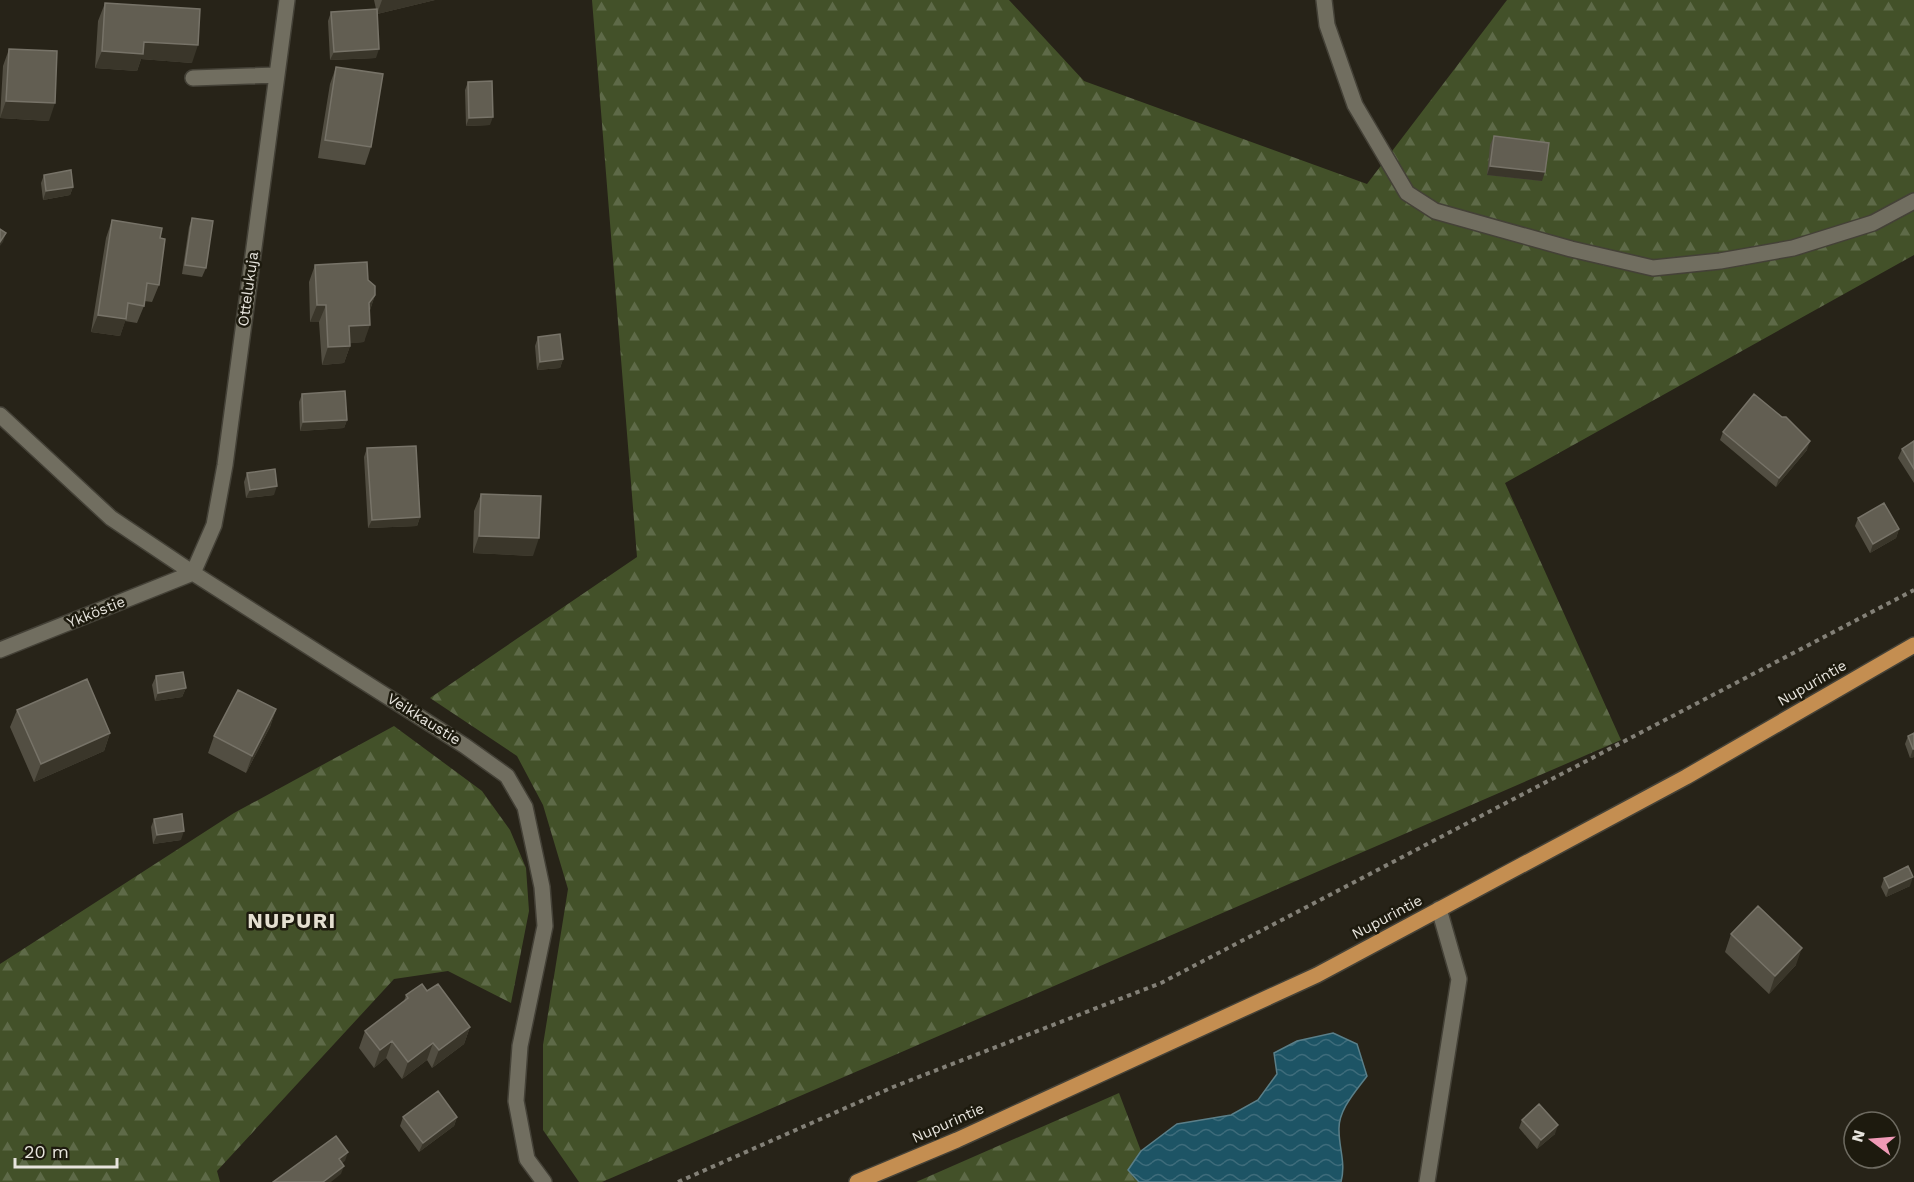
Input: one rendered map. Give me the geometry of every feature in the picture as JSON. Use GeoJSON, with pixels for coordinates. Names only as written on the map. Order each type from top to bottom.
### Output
{"type":"FeatureCollection","features":[{"type":"Feature","properties":{"kind":"main road","name":"Nupurintie"},"geometry":{"type":"LineString","coordinates":[[857,1182],[957,1140],[1317,975],[1686,777],[1914,645]]}},
{"type":"Feature","properties":{"kind":"street","name":"Ottelukuja"},"geometry":{"type":"LineString","coordinates":[[193,573],[214,525],[225,465],[287,0]]}},
{"type":"Feature","properties":{"kind":"street"},"geometry":{"type":"LineString","coordinates":[[1324,0],[1327,25],[1355,105],[1407,193],[1435,212],[1570,249],[1653,268],[1720,261],[1793,248],[1873,223],[1914,201]]}},
{"type":"Feature","properties":{"kind":"street"},"geometry":{"type":"LineString","coordinates":[[192,78],[277,75]]}},
{"type":"Feature","properties":{"kind":"street","name":"Veikkaustie"},"geometry":{"type":"LineString","coordinates":[[0,415],[111,518],[193,573],[465,746],[507,776],[525,807],[542,887],[545,927],[520,1046],[516,1101],[527,1159],[544,1182]]}},
{"type":"Feature","properties":{"kind":"street","name":"Ykköstie"},"geometry":{"type":"LineString","coordinates":[[0,650],[193,573]]}},
{"type":"Feature","properties":{"kind":"street"},"geometry":{"type":"LineString","coordinates":[[1427,1182],[1460,979],[1439,909]]}},
{"type":"Feature","properties":{"kind":"path"},"geometry":{"type":"LineString","coordinates":[[678,1182],[893,1087],[1161,983],[1914,590]]}},
{"type":"Feature","properties":{"kind":"green space"},"geometry":{"type":"Polygon","coordinates":[[[592,0],[1009,0],[1084,81],[1367,184],[1507,0],[1914,0],[1914,255],[1505,483],[1621,740],[602,1182],[579,1182],[543,1130],[543,1045],[568,889],[543,805],[517,756],[430,698],[637,557],[592,0]]]}},
{"type":"Feature","properties":{"kind":"green space"},"geometry":{"type":"Polygon","coordinates":[[[394,726],[482,791],[510,830],[526,868],[529,911],[511,1003],[448,971],[394,979],[217,1171],[220,1182],[0,1182],[0,964],[234,813],[394,726]]]}},
{"type":"Feature","properties":{"kind":"green space"},"geometry":{"type":"Polygon","coordinates":[[[1119,1093],[1141,1151],[1129,1170],[1139,1182],[916,1182],[1119,1093]]]}},
{"type":"Feature","properties":{"kind":"water"},"geometry":{"type":"Polygon","coordinates":[[[1333,1033],[1357,1044],[1367,1076],[1349,1101],[1339,1123],[1343,1162],[1341,1182],[1139,1182],[1128,1170],[1141,1151],[1177,1124],[1231,1115],[1258,1100],[1277,1074],[1274,1053],[1297,1041],[1333,1033]]]}},
{"type":"Feature","properties":{"kind":"building"},"geometry":{"type":"Polygon","coordinates":[[[105,3],[200,9],[198,45],[144,42],[143,54],[102,51],[105,3]]]}},
{"type":"Feature","properties":{"kind":"building"},"geometry":{"type":"Polygon","coordinates":[[[377,9],[379,49],[334,52],[331,12],[377,9]]]}},
{"type":"Feature","properties":{"kind":"building"},"geometry":{"type":"Polygon","coordinates":[[[9,49],[57,51],[55,103],[6,101],[9,49]]]}},
{"type":"Feature","properties":{"kind":"building"},"geometry":{"type":"Polygon","coordinates":[[[336,67],[383,74],[371,147],[325,140],[336,67]]]}},
{"type":"Feature","properties":{"kind":"building"},"geometry":{"type":"Polygon","coordinates":[[[492,81],[493,117],[469,118],[468,82],[492,81]]]}},
{"type":"Feature","properties":{"kind":"building"},"geometry":{"type":"Polygon","coordinates":[[[1494,136],[1549,143],[1545,172],[1490,166],[1494,136]]]}},
{"type":"Feature","properties":{"kind":"building"},"geometry":{"type":"Polygon","coordinates":[[[71,170],[73,187],[46,191],[44,175],[71,170]]]}},
{"type":"Feature","properties":{"kind":"building"},"geometry":{"type":"Polygon","coordinates":[[[192,218],[213,221],[206,268],[185,265],[192,218]]]}},
{"type":"Feature","properties":{"kind":"building"},"geometry":{"type":"Polygon","coordinates":[[[112,220],[162,228],[160,238],[165,239],[159,285],[147,283],[144,306],[128,303],[126,319],[98,315],[112,220]]]}},
{"type":"Feature","properties":{"kind":"building"},"geometry":{"type":"Polygon","coordinates":[[[0,229],[6,233],[0,242],[0,229]]]}},
{"type":"Feature","properties":{"kind":"building"},"geometry":{"type":"Polygon","coordinates":[[[367,262],[368,280],[375,286],[375,295],[369,303],[370,325],[349,326],[350,346],[328,347],[326,305],[317,305],[315,265],[367,262]]]}},
{"type":"Feature","properties":{"kind":"building"},"geometry":{"type":"Polygon","coordinates":[[[560,334],[563,359],[540,362],[538,337],[560,334]]]}},
{"type":"Feature","properties":{"kind":"building"},"geometry":{"type":"Polygon","coordinates":[[[345,391],[347,420],[303,422],[302,394],[345,391]]]}},
{"type":"Feature","properties":{"kind":"building"},"geometry":{"type":"Polygon","coordinates":[[[1754,394],[1782,417],[1786,417],[1810,441],[1779,478],[1723,432],[1754,394]]]}},
{"type":"Feature","properties":{"kind":"building"},"geometry":{"type":"Polygon","coordinates":[[[1914,441],[1914,469],[1902,449],[1914,441]]]}},
{"type":"Feature","properties":{"kind":"building"},"geometry":{"type":"Polygon","coordinates":[[[416,446],[420,517],[372,520],[367,448],[416,446]]]}},
{"type":"Feature","properties":{"kind":"building"},"geometry":{"type":"Polygon","coordinates":[[[275,469],[277,486],[250,490],[247,473],[275,469]]]}},
{"type":"Feature","properties":{"kind":"building"},"geometry":{"type":"Polygon","coordinates":[[[481,494],[541,496],[539,538],[479,536],[481,494]]]}},
{"type":"Feature","properties":{"kind":"building"},"geometry":{"type":"Polygon","coordinates":[[[1884,503],[1899,529],[1873,544],[1858,518],[1884,503]]]}},
{"type":"Feature","properties":{"kind":"building"},"geometry":{"type":"Polygon","coordinates":[[[183,672],[186,688],[158,693],[156,676],[183,672]]]}},
{"type":"Feature","properties":{"kind":"building"},"geometry":{"type":"Polygon","coordinates":[[[87,679],[110,733],[41,764],[17,710],[87,679]]]}},
{"type":"Feature","properties":{"kind":"building"},"geometry":{"type":"Polygon","coordinates":[[[238,690],[276,709],[252,756],[214,736],[238,690]]]}},
{"type":"Feature","properties":{"kind":"building"},"geometry":{"type":"Polygon","coordinates":[[[1914,733],[1914,749],[1913,749],[1908,736],[1914,733]]]}},
{"type":"Feature","properties":{"kind":"building"},"geometry":{"type":"Polygon","coordinates":[[[182,814],[184,831],[157,835],[154,819],[182,814]]]}},
{"type":"Feature","properties":{"kind":"building"},"geometry":{"type":"Polygon","coordinates":[[[1908,866],[1913,877],[1889,888],[1884,878],[1908,866]]]}},
{"type":"Feature","properties":{"kind":"building"},"geometry":{"type":"Polygon","coordinates":[[[1758,906],[1802,948],[1775,976],[1731,934],[1758,906]]]}},
{"type":"Feature","properties":{"kind":"building"},"geometry":{"type":"Polygon","coordinates":[[[422,984],[427,991],[438,984],[470,1027],[439,1050],[433,1043],[408,1062],[392,1041],[380,1050],[365,1031],[408,998],[406,995],[422,984]]]}},
{"type":"Feature","properties":{"kind":"building"},"geometry":{"type":"Polygon","coordinates":[[[438,1091],[457,1117],[423,1143],[403,1117],[438,1091]]]}},
{"type":"Feature","properties":{"kind":"building"},"geometry":{"type":"Polygon","coordinates":[[[1539,1104],[1558,1125],[1541,1140],[1522,1120],[1539,1104]]]}},
{"type":"Feature","properties":{"kind":"building"},"geometry":{"type":"Polygon","coordinates":[[[336,1136],[348,1152],[339,1159],[344,1166],[323,1182],[273,1182],[336,1136]]]}},
{"type":"Feature","properties":{"kind":"district","name":"NUPURI"},"geometry":{"type":"Point","coordinates":[292,921]}}]}
